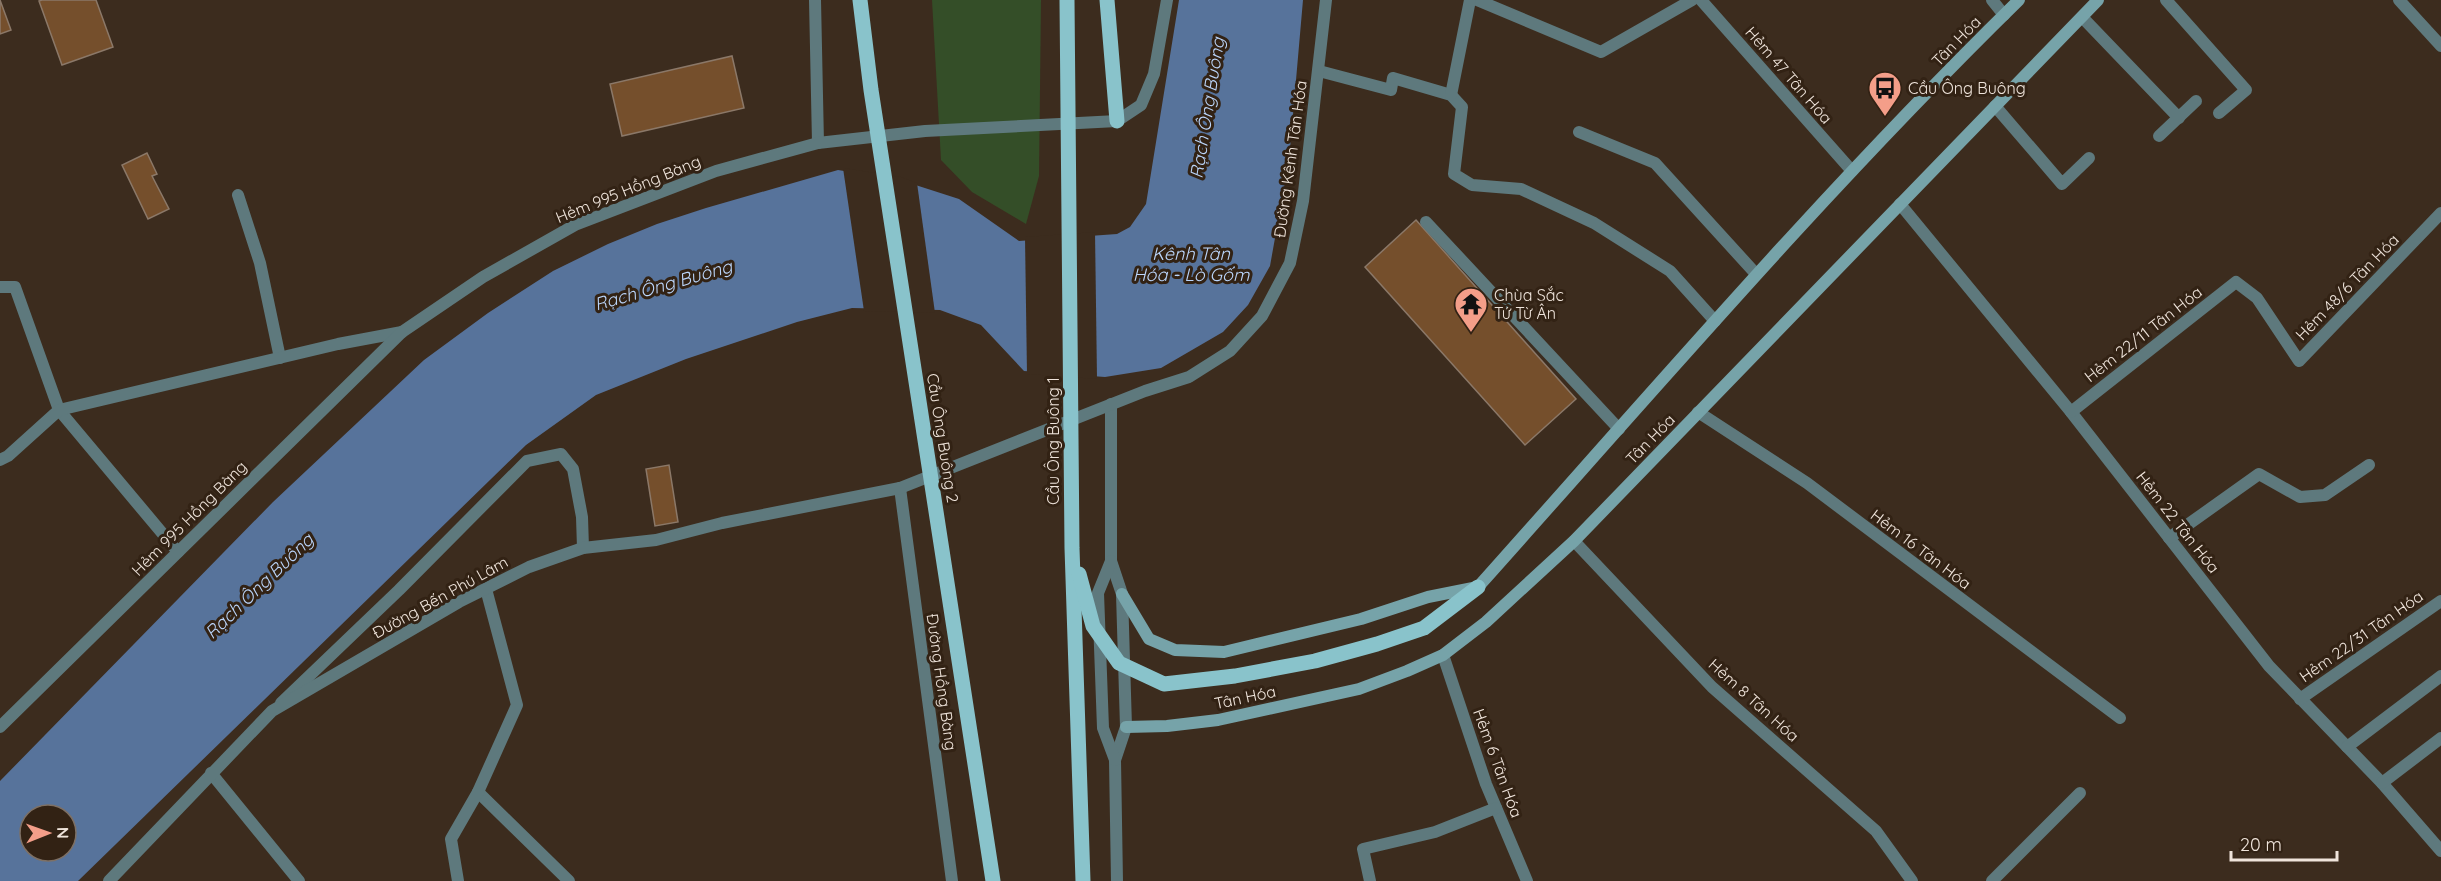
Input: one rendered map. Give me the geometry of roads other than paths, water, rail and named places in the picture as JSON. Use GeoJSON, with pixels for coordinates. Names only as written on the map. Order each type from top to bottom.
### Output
{"type":"FeatureCollection","features":[{"type":"Feature","properties":{"kind":"main road","name":"Cầu Ông Buông 2"},"geometry":{"type":"LineString","coordinates":[[860,0],[871,90],[993,881]]}},
{"type":"Feature","properties":{"kind":"main road","name":"Cầu Ông Buông 1"},"geometry":{"type":"LineString","coordinates":[[1067,0],[1072,548],[1083,881]]}},
{"type":"Feature","properties":{"kind":"main road"},"geometry":{"type":"LineString","coordinates":[[1107,0],[1117,121]]}},
{"type":"Feature","properties":{"kind":"main road","name":"Tân Hóa"},"geometry":{"type":"LineString","coordinates":[[1478,587],[1756,274],[1852,171],[2019,0]]}},
{"type":"Feature","properties":{"kind":"main road","name":"Tân Hóa"},"geometry":{"type":"LineString","coordinates":[[1126,727],[1167,726],[1218,720],[1359,689],[1443,655],[1486,622],[1574,541],[2098,0]]}},
{"type":"Feature","properties":{"kind":"main road"},"geometry":{"type":"LineString","coordinates":[[1072,548],[1093,626],[1119,663],[1164,684],[1235,676],[1315,661],[1377,644],[1424,628],[1478,587]]}},
{"type":"Feature","properties":{"kind":"main road"},"geometry":{"type":"LineString","coordinates":[[1122,594],[1149,639],[1175,650],[1224,652],[1361,619],[1428,597],[1478,587]]}},
{"type":"Feature","properties":{"kind":"street"},"geometry":{"type":"LineString","coordinates":[[814,0],[818,143]]}},
{"type":"Feature","properties":{"kind":"street"},"geometry":{"type":"LineString","coordinates":[[1117,121],[1141,105],[1155,74],[1167,0]]}},
{"type":"Feature","properties":{"kind":"street","name":"Đường Kênh Tân Hóa"},"geometry":{"type":"LineString","coordinates":[[900,488],[1111,404],[1189,377],[1230,351],[1262,316],[1290,263],[1304,201],[1326,0]]}},
{"type":"Feature","properties":{"kind":"street"},"geometry":{"type":"LineString","coordinates":[[1451,95],[1470,0]]}},
{"type":"Feature","properties":{"kind":"street"},"geometry":{"type":"LineString","coordinates":[[1478,0],[1507,5],[1601,52],[1692,0]]}},
{"type":"Feature","properties":{"kind":"street","name":"Hẻm 47 Tân Hóa"},"geometry":{"type":"LineString","coordinates":[[1701,0],[1852,171]]}},
{"type":"Feature","properties":{"kind":"street"},"geometry":{"type":"LineString","coordinates":[[1992,0],[2004,15]]}},
{"type":"Feature","properties":{"kind":"street"},"geometry":{"type":"LineString","coordinates":[[2166,0],[2246,90],[2219,113]]}},
{"type":"Feature","properties":{"kind":"street"},"geometry":{"type":"LineString","coordinates":[[2399,0],[2441,46]]}},
{"type":"Feature","properties":{"kind":"street"},"geometry":{"type":"LineString","coordinates":[[2082,17],[2179,118]]}},
{"type":"Feature","properties":{"kind":"street"},"geometry":{"type":"LineString","coordinates":[[1319,71],[1391,90],[1393,78],[1451,95],[1462,107],[1454,174],[1472,185],[1521,189],[1594,223],[1670,271],[1716,321]]}},
{"type":"Feature","properties":{"kind":"street"},"geometry":{"type":"LineString","coordinates":[[2160,136],[2196,101]]}},
{"type":"Feature","properties":{"kind":"street"},"geometry":{"type":"LineString","coordinates":[[1995,106],[2062,184],[2089,158]]}},
{"type":"Feature","properties":{"kind":"street","name":"Hẻm 995 Hồng Bàng"},"geometry":{"type":"LineString","coordinates":[[0,727],[402,332],[483,277],[575,225],[716,171],[818,143],[925,131],[1117,121]]}},
{"type":"Feature","properties":{"kind":"street"},"geometry":{"type":"LineString","coordinates":[[1579,132],[1655,163],[1756,274]]}},
{"type":"Feature","properties":{"kind":"street"},"geometry":{"type":"LineString","coordinates":[[238,195],[260,263],[280,358]]}},
{"type":"Feature","properties":{"kind":"street","name":"Hẻm 22 Tân Hóa"},"geometry":{"type":"LineString","coordinates":[[1900,204],[2072,412],[2269,666],[2382,783],[2441,851]]}},
{"type":"Feature","properties":{"kind":"street","name":"Hẻm 48/6 Tân Hóa"},"geometry":{"type":"LineString","coordinates":[[2236,282],[2257,298],[2299,361],[2441,213]]}},
{"type":"Feature","properties":{"kind":"street"},"geometry":{"type":"LineString","coordinates":[[1426,222],[1619,429]]}},
{"type":"Feature","properties":{"kind":"street","name":"Hẻm 22/11 Tân Hóa"},"geometry":{"type":"LineString","coordinates":[[2072,412],[2236,282]]}},
{"type":"Feature","properties":{"kind":"street"},"geometry":{"type":"LineString","coordinates":[[0,287],[15,286],[59,410],[178,552]]}},
{"type":"Feature","properties":{"kind":"street","name":"Hẻm 995 Hồng Bàng"},"geometry":{"type":"LineString","coordinates":[[0,460],[8,456],[59,410],[338,344],[402,332]]}},
{"type":"Feature","properties":{"kind":"street"},"geometry":{"type":"LineString","coordinates":[[1111,404],[1111,561],[1122,594],[1126,727],[1115,760],[1117,881]]}},
{"type":"Feature","properties":{"kind":"street","name":"Hẻm 16 Tân Hóa"},"geometry":{"type":"LineString","coordinates":[[1698,412],[1807,483],[2120,718]]}},
{"type":"Feature","properties":{"kind":"street"},"geometry":{"type":"LineString","coordinates":[[272,711],[415,574],[527,461],[561,454],[573,469],[582,517],[583,548]]}},
{"type":"Feature","properties":{"kind":"street"},"geometry":{"type":"LineString","coordinates":[[2169,538],[2259,474],[2300,497],[2325,495],[2369,465]]}},
{"type":"Feature","properties":{"kind":"street","name":"Đường Bến Phú Lâm"},"geometry":{"type":"LineString","coordinates":[[109,881],[272,711],[459,602],[529,567],[583,548],[656,540],[722,523],[900,488]]}},
{"type":"Feature","properties":{"kind":"street","name":"Đường Hồng Bàng"},"geometry":{"type":"LineString","coordinates":[[900,488],[952,881]]}},
{"type":"Feature","properties":{"kind":"street","name":"Hẻm 8 Tân Hóa"},"geometry":{"type":"LineString","coordinates":[[1574,541],[1712,687],[1876,831],[1912,881]]}},
{"type":"Feature","properties":{"kind":"street"},"geometry":{"type":"LineString","coordinates":[[1111,561],[1098,593],[1103,728],[1115,760]]}},
{"type":"Feature","properties":{"kind":"street"},"geometry":{"type":"LineString","coordinates":[[458,881],[451,839],[478,792],[517,705],[486,589]]}},
{"type":"Feature","properties":{"kind":"street","name":"Hẻm 22/31 Tân Hóa"},"geometry":{"type":"LineString","coordinates":[[2300,699],[2441,600]]}},
{"type":"Feature","properties":{"kind":"street","name":"Hẻm 6 Tân Hóa"},"geometry":{"type":"LineString","coordinates":[[1443,655],[1496,808],[1527,881]]}},
{"type":"Feature","properties":{"kind":"street"},"geometry":{"type":"LineString","coordinates":[[2347,747],[2441,676]]}},
{"type":"Feature","properties":{"kind":"street"},"geometry":{"type":"LineString","coordinates":[[2382,783],[2441,738]]}},
{"type":"Feature","properties":{"kind":"street"},"geometry":{"type":"LineString","coordinates":[[211,773],[300,881]]}},
{"type":"Feature","properties":{"kind":"street"},"geometry":{"type":"LineString","coordinates":[[478,792],[569,881]]}},
{"type":"Feature","properties":{"kind":"street"},"geometry":{"type":"LineString","coordinates":[[1992,881],[2080,793]]}},
{"type":"Feature","properties":{"kind":"street"},"geometry":{"type":"LineString","coordinates":[[1370,881],[1363,849],[1435,831],[1496,808]]}},
{"type":"Feature","properties":{"kind":"water","name":"Kênh Tân Hóa - Lò Gốm"},"geometry":{"type":"Polygon","coordinates":[[[1179,0],[1303,0],[1289,160],[1270,266],[1248,305],[1223,332],[1161,368],[1105,377],[1024,371],[981,325],[940,310],[852,308],[797,322],[686,359],[596,395],[526,445],[78,881],[0,881],[0,781],[273,502],[424,360],[488,313],[553,271],[608,244],[657,224],[838,170],[900,180],[959,199],[1019,241],[1117,234],[1130,227],[1146,204],[1179,0]]]}},
{"type":"Feature","properties":{"kind":"place","name":"Cầu Ông Buông"},"geometry":{"type":"Point","coordinates":[1885,117]}},
{"type":"Feature","properties":{"kind":"place","name":"Chùa Sắc Tứ Từ Ân"},"geometry":{"type":"Point","coordinates":[1471,333]}},
{"type":"Feature","properties":{"kind":"water label","name":"Rạch Ông Buông"},"geometry":{"type":"Point","coordinates":[1207,108]}},
{"type":"Feature","properties":{"kind":"water label","name":"Rạch Ông Buông"},"geometry":{"type":"Point","coordinates":[663,285]}},
{"type":"Feature","properties":{"kind":"water label","name":"Rạch Ông Buông"},"geometry":{"type":"Point","coordinates":[259,586]}}]}
